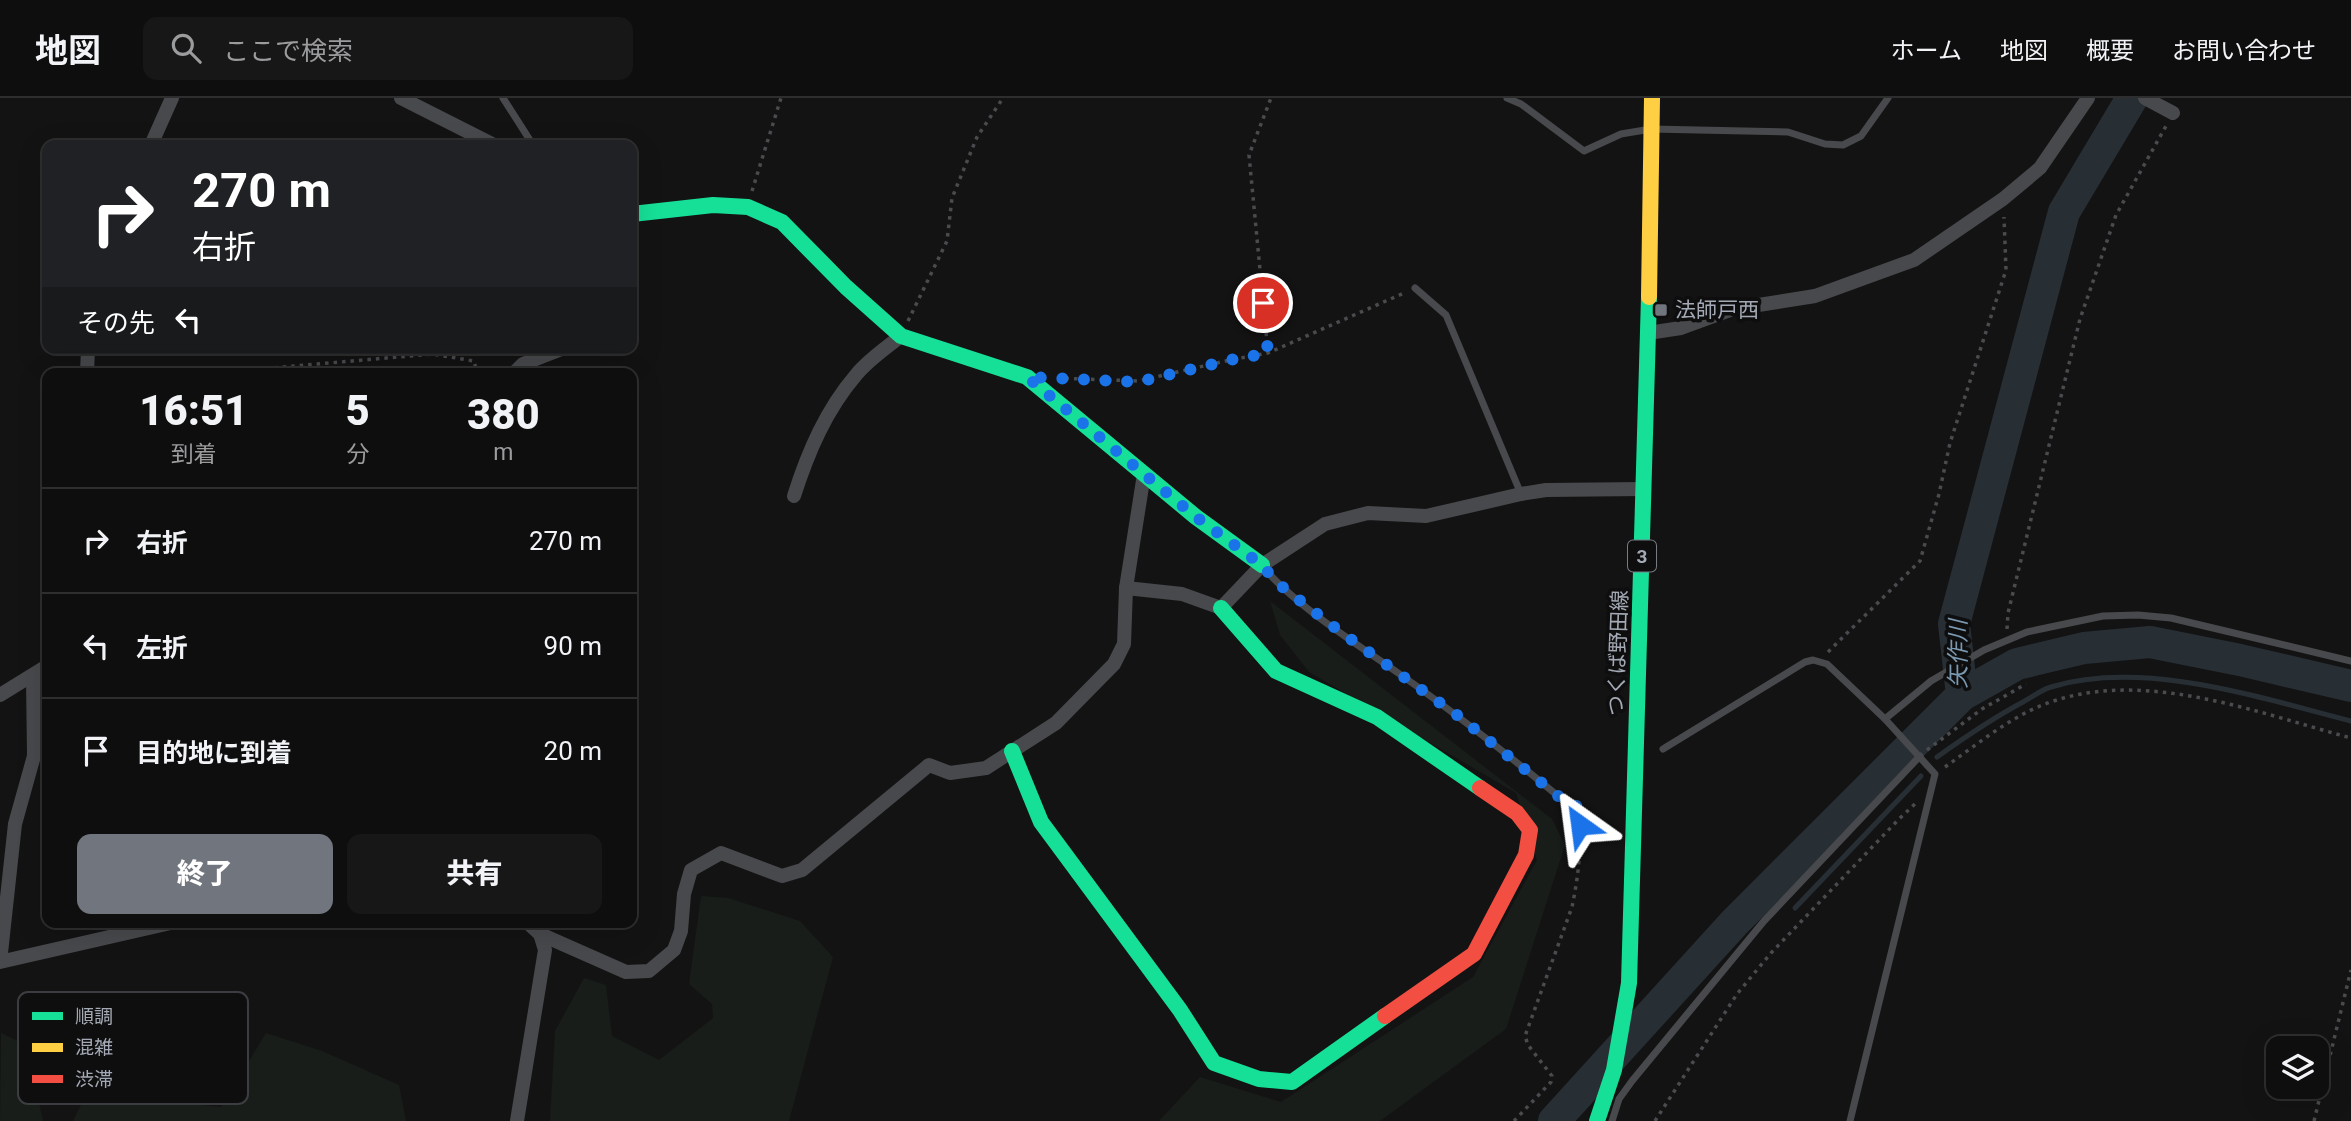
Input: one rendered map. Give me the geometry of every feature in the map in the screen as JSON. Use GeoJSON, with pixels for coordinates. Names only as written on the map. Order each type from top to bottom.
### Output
{"type":"FeatureCollection","features":[{"type":"Feature","properties":{"kind":"street"},"geometry":{"type":"LineString","coordinates":[[153,140],[172,98]]}},
{"type":"Feature","properties":{"kind":"street"},"geometry":{"type":"LineString","coordinates":[[401,98],[484,140]]}},
{"type":"Feature","properties":{"kind":"street","name":"つくば野田線"},"geometry":{"type":"LineString","coordinates":[[1597,1121],[1611,1112],[1610,1087],[1618,1057],[1629,983],[1644,489],[1652,98]]}},
{"type":"Feature","properties":{"kind":"street"},"geometry":{"type":"LineString","coordinates":[[1648,333],[1681,328],[1733,309],[1815,296],[1914,260],[2003,199],[2040,169],[2088,98]]}},
{"type":"Feature","properties":{"kind":"street"},"geometry":{"type":"LineString","coordinates":[[2145,98],[2169,111]]}},
{"type":"Feature","properties":{"kind":"street"},"geometry":{"type":"LineString","coordinates":[[637,215],[713,205],[748,207],[782,222],[846,287],[901,335],[1027,377],[1144,474],[1262,565]]}},
{"type":"Feature","properties":{"kind":"street"},"geometry":{"type":"LineString","coordinates":[[794,496],[803,468],[830,409],[857,373],[901,335]]}},
{"type":"Feature","properties":{"kind":"street"},"geometry":{"type":"LineString","coordinates":[[519,368],[549,354]]}},
{"type":"Feature","properties":{"kind":"street"},"geometry":{"type":"LineString","coordinates":[[534,928],[540,934],[626,972],[649,971],[674,950],[681,931],[684,894],[691,870],[721,853],[782,876],[802,870],[929,765],[950,773],[986,768],[1056,723],[1114,663],[1124,644],[1126,588],[1144,474]]}},
{"type":"Feature","properties":{"kind":"street"},"geometry":{"type":"LineString","coordinates":[[1222,608],[1262,565],[1325,524],[1368,513],[1426,516],[1546,490],[1644,489]]}},
{"type":"Feature","properties":{"kind":"street"},"geometry":{"type":"LineString","coordinates":[[1012,751],[1041,822],[1180,1010],[1214,1063],[1259,1079],[1292,1082],[1474,954],[1526,855],[1530,830],[1517,813],[1377,717],[1276,671],[1222,608],[1182,594],[1126,588]]}},
{"type":"Feature","properties":{"kind":"street"},"geometry":{"type":"LineString","coordinates":[[0,695],[42,670]]}},
{"type":"Feature","properties":{"kind":"street"},"geometry":{"type":"LineString","coordinates":[[33,676],[34,756],[15,824],[0,962],[149,928]]}},
{"type":"Feature","properties":{"kind":"street"},"geometry":{"type":"LineString","coordinates":[[517,1121],[545,950],[540,934]]}},
{"type":"Feature","properties":{"kind":"lane"},"geometry":{"type":"LineString","coordinates":[[503,98],[530,140]]}},
{"type":"Feature","properties":{"kind":"lane"},"geometry":{"type":"LineString","coordinates":[[1507,98],[1521,104],[1584,151],[1621,134],[1651,129],[1788,132],[1825,144],[1843,145],[1861,136],[1888,98]]}},
{"type":"Feature","properties":{"kind":"lane"},"geometry":{"type":"LineString","coordinates":[[1415,288],[1446,314],[1521,494]]}},
{"type":"Feature","properties":{"kind":"lane"},"geometry":{"type":"LineString","coordinates":[[1262,565],[1276,582],[1338,630],[1457,715],[1558,796],[1576,804]]}},
{"type":"Feature","properties":{"kind":"lane"},"geometry":{"type":"LineString","coordinates":[[1885,719],[1938,676],[1984,650],[2008,639],[2057,624],[2103,616],[2171,618],[2351,661]]}},
{"type":"Feature","properties":{"kind":"lane"},"geometry":{"type":"LineString","coordinates":[[1663,749],[1805,662],[1819,661],[1827,664],[1885,719],[1935,774],[1850,1121]]}},
{"type":"Feature","properties":{"kind":"lane"},"geometry":{"type":"LineString","coordinates":[[1611,1112],[1632,1081],[1764,921],[1918,754]]}},
{"type":"Feature","properties":{"kind":"path"},"geometry":{"type":"LineString","coordinates":[[748,207],[781,98]]}},
{"type":"Feature","properties":{"kind":"path"},"geometry":{"type":"LineString","coordinates":[[901,335],[947,241],[952,198],[976,137],[1003,98]]}},
{"type":"Feature","properties":{"kind":"path"},"geometry":{"type":"LineString","coordinates":[[1268,353],[1249,155],[1271,98]]}},
{"type":"Feature","properties":{"kind":"path"},"geometry":{"type":"LineString","coordinates":[[2008,639],[2008,613],[2080,319],[2116,215],[2169,111]]}},
{"type":"Feature","properties":{"kind":"path"},"geometry":{"type":"LineString","coordinates":[[1819,661],[1920,561],[1950,443],[2006,270],[2003,199]]}},
{"type":"Feature","properties":{"kind":"path"},"geometry":{"type":"LineString","coordinates":[[1054,378],[1138,382],[1268,353],[1415,288]]}},
{"type":"Feature","properties":{"kind":"path"},"geometry":{"type":"LineString","coordinates":[[272,368],[432,354],[474,361],[476,368]]}},
{"type":"Feature","properties":{"kind":"path"},"geometry":{"type":"LineString","coordinates":[[1918,754],[1982,709],[2026,684]]}},
{"type":"Feature","properties":{"kind":"path"},"geometry":{"type":"LineString","coordinates":[[1935,774],[2031,711],[2084,693],[2145,691],[2200,696],[2351,738]]}},
{"type":"Feature","properties":{"kind":"path"},"geometry":{"type":"LineString","coordinates":[[1654,1121],[1737,994],[1771,953],[1899,818],[1915,803],[1928,798]]}},
{"type":"Feature","properties":{"kind":"path"},"geometry":{"type":"LineString","coordinates":[[1514,1121],[1551,1082],[1552,1076],[1528,1045],[1525,1036],[1572,907],[1576,889],[1580,825],[1576,804]]}},
{"type":"Feature","properties":{"kind":"path"},"geometry":{"type":"LineString","coordinates":[[2314,1121],[2351,970]]}},
{"type":"Feature","properties":{"kind":"shaded area"},"geometry":{"type":"Polygon","coordinates":[[[1270,601],[1552,819],[1565,845],[1506,1029],[1380,1121],[1159,1121],[1200,1077],[1281,1102],[1473,977],[1537,860],[1516,793],[1309,672],[1280,635],[1270,601]]]}},
{"type":"Feature","properties":{"kind":"shaded area"},"geometry":{"type":"Polygon","coordinates":[[[701,896],[728,898],[800,921],[833,957],[789,1121],[550,1121],[555,1031],[584,978],[606,985],[612,1036],[659,1060],[713,1018],[712,1004],[689,984],[701,896]]]}},
{"type":"Feature","properties":{"kind":"shaded area"},"geometry":{"type":"Polygon","coordinates":[[[1,1033],[18,1041],[18,1104],[39,1104],[43,1121],[0,1121],[1,1033]]]}},
{"type":"Feature","properties":{"kind":"shaded area"},"geometry":{"type":"Polygon","coordinates":[[[266,1033],[322,1051],[399,1085],[406,1121],[73,1121],[82,1104],[196,1104],[221,1107],[223,1104],[248,1104],[248,1063],[266,1033]]]}},
{"type":"Feature","properties":{"kind":"waterway","name":"矢作川"},"geometry":{"type":"LineString","coordinates":[[1554,1121],[1734,923],[1962,695],[1954,624],[2064,212],[2132,98]]}},
{"type":"Feature","properties":{"kind":"waterway"},"geometry":{"type":"LineString","coordinates":[[1962,695],[2017,664],[2084,648],[2150,642],[2351,686]]}},
{"type":"Feature","properties":{"kind":"waterway"},"geometry":{"type":"LineString","coordinates":[[1937,757],[1990,721],[2040,692],[2087,679],[2163,679],[2202,685],[2351,721]]}},
{"type":"Feature","properties":{"kind":"waterway"},"geometry":{"type":"LineString","coordinates":[[1795,908],[1921,776]]}},
{"type":"Feature","properties":{"kind":"traffic: fast"},"geometry":{"type":"LineString","coordinates":[[637,213],[713,205],[748,207],[782,222],[846,287],[901,336],[1027,377],[1196,517],[1262,565]]}},
{"type":"Feature","properties":{"kind":"traffic: fast"},"geometry":{"type":"LineString","coordinates":[[1597,1121],[1614,1070],[1629,983],[1649,297]]}},
{"type":"Feature","properties":{"kind":"traffic: fast"},"geometry":{"type":"LineString","coordinates":[[1221,608],[1276,671],[1377,717],[1480,788]]}},
{"type":"Feature","properties":{"kind":"traffic: fast"},"geometry":{"type":"LineString","coordinates":[[1012,751],[1041,822],[1180,1010],[1214,1063],[1259,1079],[1292,1082],[1385,1016]]}},
{"type":"Feature","properties":{"kind":"traffic: slow"},"geometry":{"type":"LineString","coordinates":[[1649,297],[1652,98]]}},
{"type":"Feature","properties":{"kind":"traffic: jam"},"geometry":{"type":"LineString","coordinates":[[1385,1016],[1474,954],[1526,855],[1530,830],[1517,813],[1480,788]]}},
{"type":"Feature","properties":{"kind":"place","name":"法師戸西"},"geometry":{"type":"Point","coordinates":[1661,310]}},
{"type":"Feature","properties":{"kind":"route"},"geometry":{"type":"LineString","coordinates":[[1263,303],[1268,353],[1138,382],[1027,377],[1196,517],[1262,565],[1276,582],[1457,715],[1558,796],[1576,804],[1580,825]]}}]}
